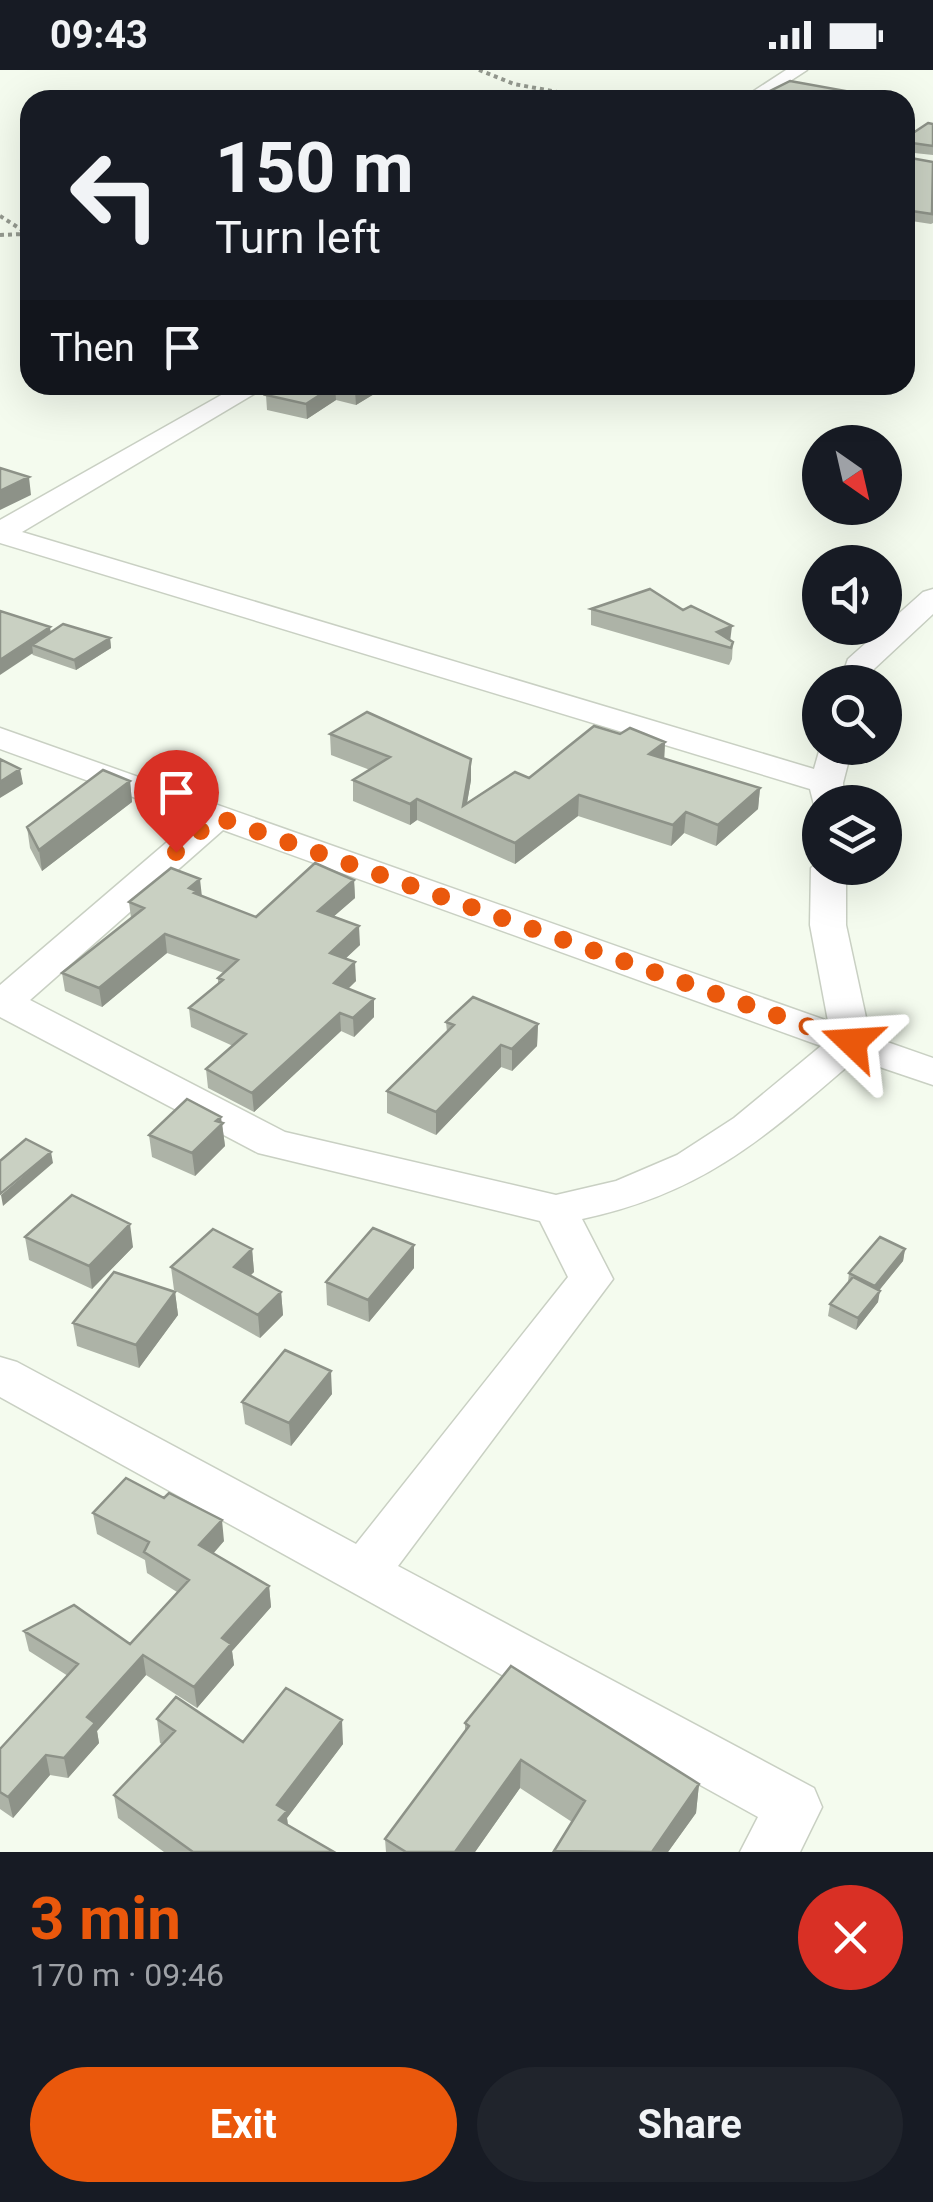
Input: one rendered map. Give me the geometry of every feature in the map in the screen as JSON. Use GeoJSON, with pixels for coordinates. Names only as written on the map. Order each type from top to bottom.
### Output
{"type":"FeatureCollection","features":[{"type":"Feature","properties":{"kind":"street"},"geometry":{"type":"LineString","coordinates":[[765,90],[798,70]]}},
{"type":"Feature","properties":{"kind":"street"},"geometry":{"type":"LineString","coordinates":[[0,531],[240,395]]}},
{"type":"Feature","properties":{"kind":"street"},"geometry":{"type":"LineString","coordinates":[[0,531],[802,785]]}},
{"type":"Feature","properties":{"kind":"street"},"geometry":{"type":"LineString","coordinates":[[861,665],[933,598]]}},
{"type":"Feature","properties":{"kind":"street"},"geometry":{"type":"LineString","coordinates":[[6,747],[217,817],[933,1072]]}},
{"type":"Feature","properties":{"kind":"street"},"geometry":{"type":"LineString","coordinates":[[217,817],[2,1004],[273,1142],[556,1210],[634,1192],[691,1166],[752,1125],[852,1042]]}},
{"type":"Feature","properties":{"kind":"street"},"geometry":{"type":"LineString","coordinates":[[829,885],[828,925],[852,1042]]}},
{"type":"Feature","properties":{"kind":"street"},"geometry":{"type":"LineString","coordinates":[[363,1573],[591,1280],[556,1210]]}},
{"type":"Feature","properties":{"kind":"street"},"geometry":{"type":"LineString","coordinates":[[0,1375],[794,1807],[769,1852]]}},
{"type":"Feature","properties":{"kind":"path"},"geometry":{"type":"LineString","coordinates":[[479,70],[514,84],[546,90]]}},
{"type":"Feature","properties":{"kind":"building"},"geometry":{"type":"Polygon","coordinates":[[[790,81],[840,90],[772,90],[790,81]]]}},
{"type":"Feature","properties":{"kind":"building"},"geometry":{"type":"Polygon","coordinates":[[[933,124],[933,146],[915,143],[915,132],[933,124]]]}},
{"type":"Feature","properties":{"kind":"building"},"geometry":{"type":"Polygon","coordinates":[[[915,159],[933,162],[932,214],[915,211],[915,159]]]}},
{"type":"Feature","properties":{"kind":"building"},"geometry":{"type":"Polygon","coordinates":[[[266,395],[320,395],[306,404],[266,395]]]}},
{"type":"Feature","properties":{"kind":"building"},"geometry":{"type":"Polygon","coordinates":[[[0,468],[29,477],[0,491],[0,468]]]}},
{"type":"Feature","properties":{"kind":"building"},"geometry":{"type":"Polygon","coordinates":[[[650,589],[683,610],[691,606],[732,626],[717,632],[733,642],[731,648],[591,609],[650,589]]]}},
{"type":"Feature","properties":{"kind":"building"},"geometry":{"type":"Polygon","coordinates":[[[0,611],[50,627],[0,660],[0,611]]]}},
{"type":"Feature","properties":{"kind":"building"},"geometry":{"type":"Polygon","coordinates":[[[63,624],[110,638],[74,660],[32,645],[63,624]]]}},
{"type":"Feature","properties":{"kind":"building"},"geometry":{"type":"Polygon","coordinates":[[[367,712],[471,759],[463,806],[515,772],[529,778],[594,726],[620,734],[630,728],[665,742],[649,754],[760,788],[718,825],[686,812],[673,825],[579,795],[515,843],[417,799],[410,804],[353,780],[390,757],[330,734],[367,712]]]}},
{"type":"Feature","properties":{"kind":"building"},"geometry":{"type":"Polygon","coordinates":[[[0,759],[20,769],[0,782],[0,759]]]}},
{"type":"Feature","properties":{"kind":"building"},"geometry":{"type":"Polygon","coordinates":[[[103,770],[130,781],[39,850],[27,827],[103,770]]]}},
{"type":"Feature","properties":{"kind":"building"},"geometry":{"type":"Polygon","coordinates":[[[315,863],[354,880],[318,911],[359,926],[330,953],[355,962],[334,983],[374,999],[353,1018],[340,1013],[252,1093],[206,1069],[246,1034],[189,1008],[223,980],[218,978],[238,960],[165,934],[99,988],[62,973],[144,908],[129,902],[171,868],[200,879],[189,888],[197,891],[194,893],[256,917],[315,863]]]}},
{"type":"Feature","properties":{"kind":"building"},"geometry":{"type":"Polygon","coordinates":[[[473,997],[538,1024],[512,1049],[501,1045],[436,1112],[387,1091],[454,1025],[446,1022],[473,997]]]}},
{"type":"Feature","properties":{"kind":"building"},"geometry":{"type":"Polygon","coordinates":[[[187,1099],[221,1117],[216,1121],[223,1123],[192,1153],[149,1135],[187,1099]]]}},
{"type":"Feature","properties":{"kind":"building"},"geometry":{"type":"Polygon","coordinates":[[[26,1139],[51,1152],[0,1194],[0,1161],[26,1139]]]}},
{"type":"Feature","properties":{"kind":"building"},"geometry":{"type":"Polygon","coordinates":[[[72,1195],[130,1224],[89,1266],[25,1237],[72,1195]]]}},
{"type":"Feature","properties":{"kind":"building"},"geometry":{"type":"Polygon","coordinates":[[[373,1228],[414,1245],[368,1300],[326,1282],[373,1228]]]}},
{"type":"Feature","properties":{"kind":"building"},"geometry":{"type":"Polygon","coordinates":[[[213,1229],[252,1249],[234,1267],[281,1292],[258,1315],[171,1267],[213,1229]]]}},
{"type":"Feature","properties":{"kind":"building"},"geometry":{"type":"Polygon","coordinates":[[[880,1237],[905,1249],[875,1286],[849,1273],[880,1237]]]}},
{"type":"Feature","properties":{"kind":"building"},"geometry":{"type":"Polygon","coordinates":[[[114,1272],[175,1292],[136,1345],[73,1323],[114,1272]]]}},
{"type":"Feature","properties":{"kind":"building"},"geometry":{"type":"Polygon","coordinates":[[[853,1277],[880,1291],[858,1318],[830,1304],[853,1277]]]}},
{"type":"Feature","properties":{"kind":"building"},"geometry":{"type":"Polygon","coordinates":[[[285,1350],[331,1371],[289,1423],[242,1402],[285,1350]]]}},
{"type":"Feature","properties":{"kind":"building"},"geometry":{"type":"Polygon","coordinates":[[[126,1478],[164,1498],[169,1493],[222,1520],[199,1545],[269,1586],[222,1638],[231,1644],[194,1687],[143,1655],[87,1717],[95,1723],[64,1758],[46,1755],[8,1797],[0,1792],[0,1749],[78,1664],[24,1631],[74,1605],[130,1644],[189,1580],[144,1552],[149,1542],[93,1513],[126,1478]]]}},
{"type":"Feature","properties":{"kind":"building"},"geometry":{"type":"Polygon","coordinates":[[[511,1666],[699,1784],[652,1852],[554,1851],[585,1801],[521,1760],[455,1852],[406,1852],[385,1839],[469,1726],[465,1723],[511,1666]]]}},
{"type":"Feature","properties":{"kind":"building"},"geometry":{"type":"Polygon","coordinates":[[[286,1688],[342,1720],[277,1805],[287,1811],[279,1820],[334,1852],[193,1852],[114,1795],[175,1731],[157,1719],[176,1697],[243,1742],[286,1688]]]}},
{"type":"Feature","properties":{"kind":"route"},"geometry":{"type":"LineString","coordinates":[[176,852],[217,817],[852,1042]]}}]}
